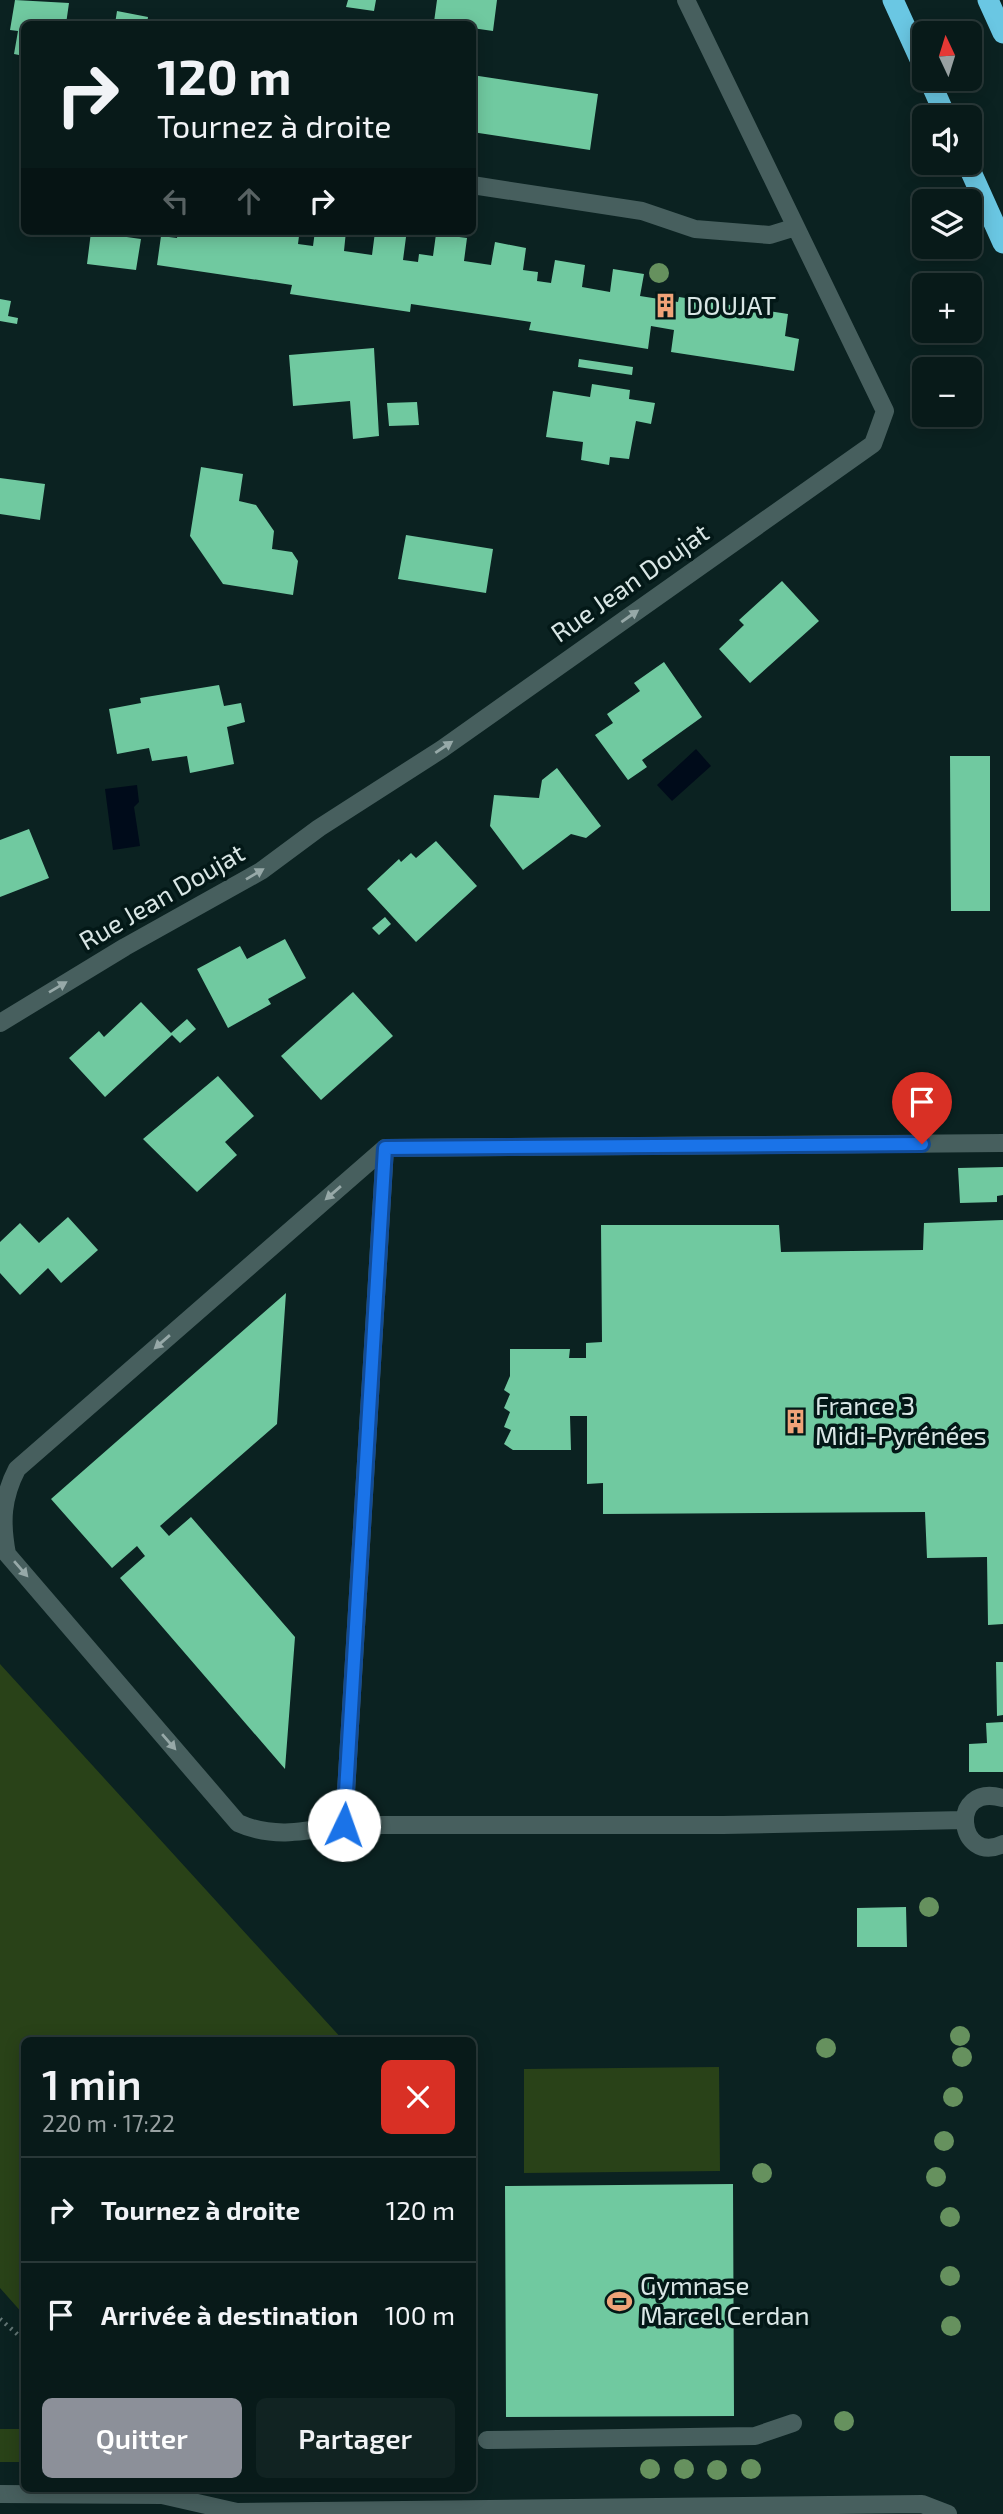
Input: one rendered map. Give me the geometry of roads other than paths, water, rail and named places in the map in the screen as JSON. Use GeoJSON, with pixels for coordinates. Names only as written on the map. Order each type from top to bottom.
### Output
{"type":"FeatureCollection","features":[{"type":"Feature","properties":{"kind":"highway"},"geometry":{"type":"LineString","coordinates":[[893,0],[912,42]]}},
{"type":"Feature","properties":{"kind":"highway"},"geometry":{"type":"LineString","coordinates":[[988,0],[1003,33]]}},
{"type":"Feature","properties":{"kind":"highway"},"geometry":{"type":"LineString","coordinates":[[972,175],[1003,243]]}},
{"type":"Feature","properties":{"kind":"street","name":"Rue Jean Doujat"},"geometry":{"type":"LineString","coordinates":[[0,1023],[125,947],[261,872],[319,828],[442,749],[873,444],[885,411],[687,0]]}},
{"type":"Feature","properties":{"kind":"street"},"geometry":{"type":"LineString","coordinates":[[476,186],[642,211],[695,229],[770,235],[796,227]]}},
{"type":"Feature","properties":{"kind":"street"},"geometry":{"type":"LineString","coordinates":[[964,1819],[723,1825],[344,1825],[274,1834],[257,1832],[238,1823],[7,1554],[2,1512],[7,1488],[17,1469],[385,1148],[1003,1143]]}},
{"type":"Feature","properties":{"kind":"street"},"geometry":{"type":"LineString","coordinates":[[344,1825],[385,1148]]}},
{"type":"Feature","properties":{"kind":"street"},"geometry":{"type":"LineString","coordinates":[[1003,1798],[985,1796],[976,1799],[966,1811],[964,1819],[968,1836],[974,1842],[989,1848],[1003,1844]]}},
{"type":"Feature","properties":{"kind":"street"},"geometry":{"type":"LineString","coordinates":[[487,2441],[755,2436],[793,2423]]}},
{"type":"Feature","properties":{"kind":"street"},"geometry":{"type":"LineString","coordinates":[[0,2494],[162,2495],[237,2512],[922,2504],[948,2514]]}},
{"type":"Feature","properties":{"kind":"water"},"geometry":{"type":"Polygon","coordinates":[[[696,749],[711,766],[672,801],[657,785],[696,749]]]}},
{"type":"Feature","properties":{"kind":"water"},"geometry":{"type":"Polygon","coordinates":[[[137,785],[139,802],[134,807],[140,846],[113,850],[105,789],[137,785]]]}},
{"type":"Feature","properties":{"kind":"place","name":"DOUJAT"},"geometry":{"type":"Point","coordinates":[666,306]}},
{"type":"Feature","properties":{"kind":"place","name":"France 3 Midi-Pyrénées"},"geometry":{"type":"Point","coordinates":[795,1421]}},
{"type":"Feature","properties":{"kind":"place","name":"Gymnase Marcel Cerdan"},"geometry":{"type":"Point","coordinates":[620,2301]}}]}
